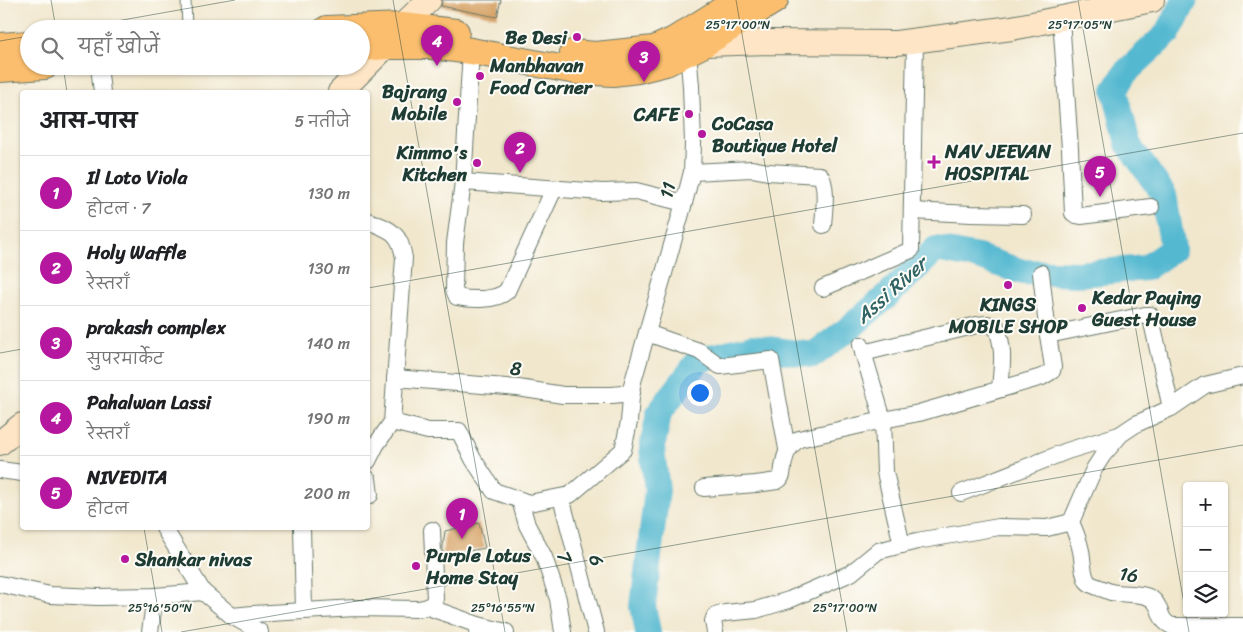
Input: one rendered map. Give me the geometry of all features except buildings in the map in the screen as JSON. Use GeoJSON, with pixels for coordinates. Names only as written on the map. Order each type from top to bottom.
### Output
{"type":"FeatureCollection","features":[{"type":"Feature","properties":{"kind":"main road"},"geometry":{"type":"LineString","coordinates":[[370,27],[402,26],[461,33],[596,56],[654,49],[674,40],[738,0]]}},
{"type":"Feature","properties":{"kind":"main road"},"geometry":{"type":"LineString","coordinates":[[374,47],[433,46],[471,51],[576,71],[613,73],[638,70],[666,63],[696,48],[775,0]]}},
{"type":"Feature","properties":{"kind":"main road"},"geometry":{"type":"LineString","coordinates":[[0,46],[20,45]]}},
{"type":"Feature","properties":{"kind":"main road"},"geometry":{"type":"LineString","coordinates":[[0,69],[20,68]]}},
{"type":"Feature","properties":{"kind":"street"},"geometry":{"type":"LineString","coordinates":[[374,47],[402,26],[429,0]]}},
{"type":"Feature","properties":{"kind":"street"},"geometry":{"type":"LineString","coordinates":[[696,48],[771,42],[896,43],[1012,28],[1152,0]]}},
{"type":"Feature","properties":{"kind":"street"},"geometry":{"type":"LineString","coordinates":[[1061,18],[1073,213],[1081,216],[1151,207]]}},
{"type":"Feature","properties":{"kind":"street"},"geometry":{"type":"LineString","coordinates":[[823,288],[911,250],[915,41]]}},
{"type":"Feature","properties":{"kind":"street","name":"11"},"geometry":{"type":"LineString","coordinates":[[392,422],[428,431],[459,431],[473,459],[494,491],[529,503],[570,496],[623,450],[629,422],[632,385],[692,172],[691,86],[696,48]]}},
{"type":"Feature","properties":{"kind":"street"},"geometry":{"type":"LineString","coordinates":[[471,51],[463,182],[455,243],[454,290],[457,297],[494,298],[507,291],[554,189]]}},
{"type":"Feature","properties":{"kind":"street"},"geometry":{"type":"LineString","coordinates":[[100,75],[102,90]]}},
{"type":"Feature","properties":{"kind":"street"},"geometry":{"type":"LineString","coordinates":[[342,90],[353,75]]}},
{"type":"Feature","properties":{"kind":"street"},"geometry":{"type":"LineString","coordinates":[[692,172],[752,169],[768,172],[820,174],[824,186],[823,225]]}},
{"type":"Feature","properties":{"kind":"street"},"geometry":{"type":"LineString","coordinates":[[463,182],[602,192],[636,191],[684,203]]}},
{"type":"Feature","properties":{"kind":"street"},"geometry":{"type":"LineString","coordinates":[[912,211],[1023,215]]}},
{"type":"Feature","properties":{"kind":"street"},"geometry":{"type":"LineString","coordinates":[[370,222],[382,226],[397,236],[402,245],[404,258],[392,422],[372,445]]}},
{"type":"Feature","properties":{"kind":"street"},"geometry":{"type":"LineString","coordinates":[[787,449],[798,439],[918,413],[1042,377],[1052,371],[1040,273]]}},
{"type":"Feature","properties":{"kind":"street"},"geometry":{"type":"LineString","coordinates":[[1048,335],[1150,315],[1170,408]]}},
{"type":"Feature","properties":{"kind":"street"},"geometry":{"type":"LineString","coordinates":[[902,545],[885,472],[883,420],[862,349],[977,325],[987,324],[996,326],[1001,339],[1002,353],[1000,389]]}},
{"type":"Feature","properties":{"kind":"street"},"geometry":{"type":"LineString","coordinates":[[647,333],[699,351],[720,366],[771,360],[787,449],[780,479],[756,484],[704,488]]}},
{"type":"Feature","properties":{"kind":"street"},"geometry":{"type":"LineString","coordinates":[[715,632],[713,621],[715,616],[725,613],[756,610],[789,600],[851,573],[878,551],[917,541],[999,527],[1047,528],[1071,522],[1094,469],[1103,454],[1121,434],[1136,424],[1170,408],[1205,385],[1243,376]]}},
{"type":"Feature","properties":{"kind":"street","name":"8"},"geometry":{"type":"LineString","coordinates":[[395,378],[518,388],[563,395],[632,393]]}},
{"type":"Feature","properties":{"kind":"street"},"geometry":{"type":"LineString","coordinates":[[0,443],[20,427]]}},
{"type":"Feature","properties":{"kind":"street"},"geometry":{"type":"LineString","coordinates":[[961,493],[1067,451],[1121,434]]}},
{"type":"Feature","properties":{"kind":"street"},"geometry":{"type":"LineString","coordinates":[[0,470],[20,473]]}},
{"type":"Feature","properties":{"kind":"street","name":"6"},"geometry":{"type":"LineString","coordinates":[[562,497],[596,632]]}},
{"type":"Feature","properties":{"kind":"street","name":"7"},"geometry":{"type":"LineString","coordinates":[[520,500],[527,525],[544,557],[558,598],[563,632]]}},
{"type":"Feature","properties":{"kind":"street","name":"16"},"geometry":{"type":"LineString","coordinates":[[1071,522],[1081,549],[1084,573],[1092,585],[1111,592],[1152,599],[1157,604],[1167,628],[1172,626],[1243,626]]}},
{"type":"Feature","properties":{"kind":"street"},"geometry":{"type":"LineString","coordinates":[[165,530],[203,592],[233,624],[260,632]]}},
{"type":"Feature","properties":{"kind":"street"},"geometry":{"type":"LineString","coordinates":[[302,530],[304,610]]}},
{"type":"Feature","properties":{"kind":"street"},"geometry":{"type":"LineString","coordinates":[[233,624],[304,610],[355,608],[418,609],[428,607],[435,599],[432,530]]}},
{"type":"Feature","properties":{"kind":"street"},"geometry":{"type":"LineString","coordinates":[[0,584],[50,595],[98,597],[154,596],[203,592]]}},
{"type":"Feature","properties":{"kind":"street"},"geometry":{"type":"LineString","coordinates":[[150,632],[154,596]]}},
{"type":"Feature","properties":{"kind":"street"},"geometry":{"type":"LineString","coordinates":[[428,607],[477,628],[506,632]]}},
{"type":"Feature","properties":{"kind":"lane"},"geometry":{"type":"LineString","coordinates":[[186,0],[187,20]]}},
{"type":"Feature","properties":{"kind":"waterway","name":"Assi River"},"geometry":{"type":"LineString","coordinates":[[648,632],[643,606],[657,490],[652,449],[659,413],[699,360],[753,347],[813,355],[847,330],[887,296],[936,249],[978,257],[1023,272],[1078,274],[1146,268],[1173,249],[1164,195],[1128,144],[1115,90],[1127,71],[1168,33],[1185,0]]}},
{"type":"Feature","properties":{"kind":"place","name":"Be Desi"},"geometry":{"type":"Point","coordinates":[577,37]}},
{"type":"Feature","properties":{"kind":"place","name":"Pahalwan Lassi"},"geometry":{"type":"Point","coordinates":[437,66]}},
{"type":"Feature","properties":{"kind":"place","name":"Manbhavan Food Corner"},"geometry":{"type":"Point","coordinates":[480,76]}},
{"type":"Feature","properties":{"kind":"place","name":"prakash complex"},"geometry":{"type":"Point","coordinates":[644,82]}},
{"type":"Feature","properties":{"kind":"place","name":"Bajrang Mobile"},"geometry":{"type":"Point","coordinates":[457,102]}},
{"type":"Feature","properties":{"kind":"place","name":"CAFE"},"geometry":{"type":"Point","coordinates":[689,114]}},
{"type":"Feature","properties":{"kind":"place","name":"CoCasa Boutique Hotel"},"geometry":{"type":"Point","coordinates":[702,134]}},
{"type":"Feature","properties":{"kind":"place","name":"NAV JEEVAN HOSPITAL"},"geometry":{"type":"Point","coordinates":[934,162]}},
{"type":"Feature","properties":{"kind":"place","name":"Kimmo's Kitchen"},"geometry":{"type":"Point","coordinates":[477,163]}},
{"type":"Feature","properties":{"kind":"place","name":"Holy Waffle"},"geometry":{"type":"Point","coordinates":[520,173]}},
{"type":"Feature","properties":{"kind":"place","name":"NIVEDITA"},"geometry":{"type":"Point","coordinates":[1100,197]}},
{"type":"Feature","properties":{"kind":"place","name":"KINGS MOBILE SHOP"},"geometry":{"type":"Point","coordinates":[1008,285]}},
{"type":"Feature","properties":{"kind":"place","name":"Kedar Paying Guest House"},"geometry":{"type":"Point","coordinates":[1082,308]}},
{"type":"Feature","properties":{"kind":"place","name":"Il Loto Viola"},"geometry":{"type":"Point","coordinates":[462,539]}},
{"type":"Feature","properties":{"kind":"place","name":"Shankar nivas"},"geometry":{"type":"Point","coordinates":[125,559]}},
{"type":"Feature","properties":{"kind":"place","name":"Purple Lotus Home Stay"},"geometry":{"type":"Point","coordinates":[416,566]}}]}
